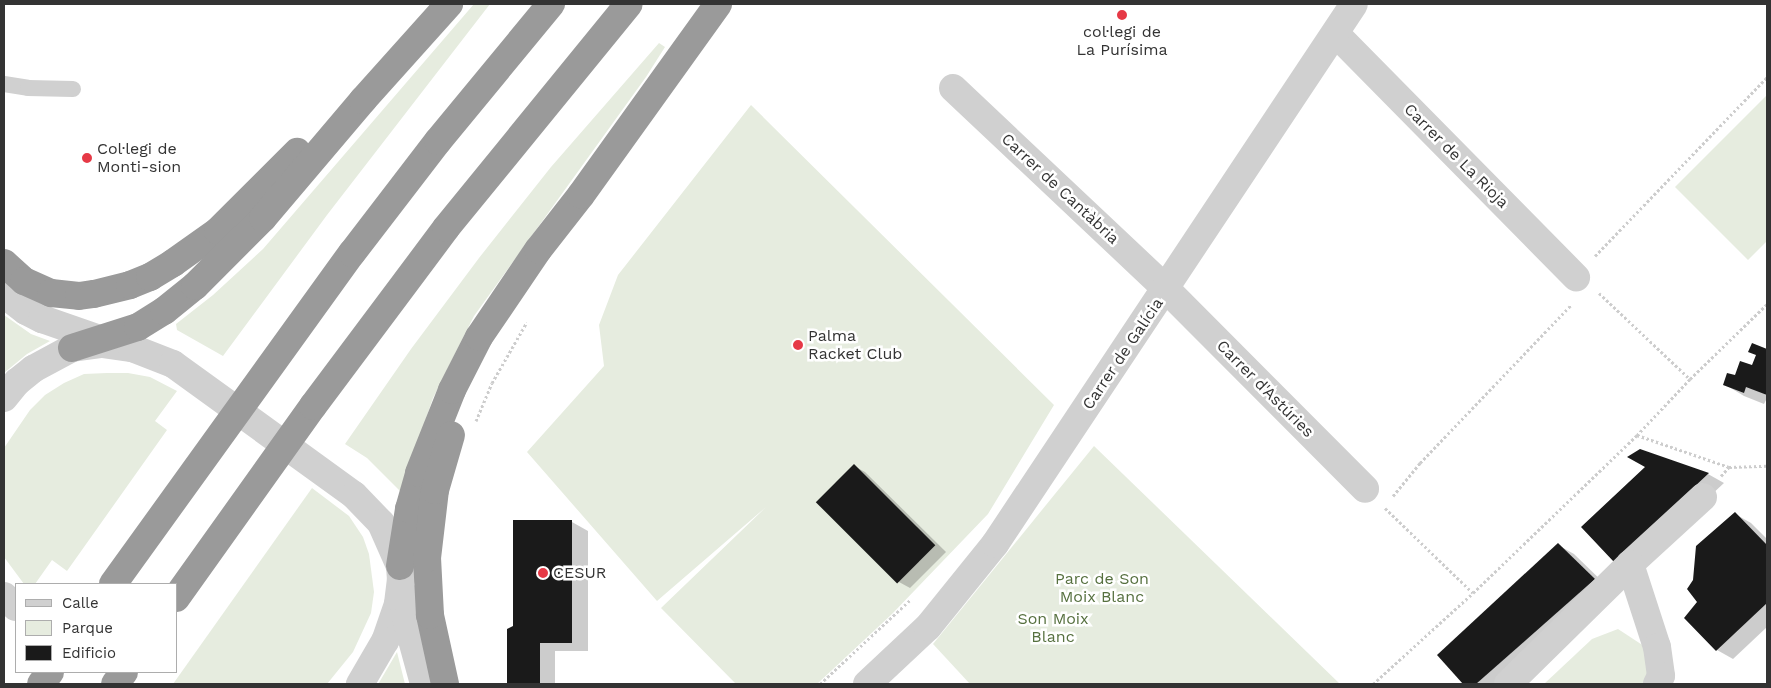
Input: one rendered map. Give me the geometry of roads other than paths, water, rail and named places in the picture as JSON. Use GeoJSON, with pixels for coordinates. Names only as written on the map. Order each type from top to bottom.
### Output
{"type":"FeatureCollection","features":[{"type":"Feature","properties":{"kind":"highway"},"geometry":{"type":"LineString","coordinates":[[72,348],[110,342],[150,321],[178,300],[207,274],[263,218],[398,60],[449,4]]}},
{"type":"Feature","properties":{"kind":"highway"},"geometry":{"type":"LineString","coordinates":[[114,583],[352,253],[438,141],[551,4]]}},
{"type":"Feature","properties":{"kind":"highway"},"geometry":{"type":"LineString","coordinates":[[178,595],[325,390],[446,228],[629,4]]}},
{"type":"Feature","properties":{"kind":"highway"},"geometry":{"type":"LineString","coordinates":[[401,572],[409,509],[419,473],[452,390],[493,313],[538,250],[581,195],[718,4]]}},
{"type":"Feature","properties":{"kind":"highway"},"geometry":{"type":"LineString","coordinates":[[4,263],[24,281],[38,289],[66,295],[110,292],[150,277],[193,250],[218,231],[304,146],[398,60]]}},
{"type":"Feature","properties":{"kind":"highway"},"geometry":{"type":"LineString","coordinates":[[445,684],[434,639],[427,574],[428,540],[435,490],[451,435],[464,403],[538,250]]}},
{"type":"Feature","properties":{"kind":"highway"},"geometry":{"type":"LineString","coordinates":[[42,684],[49,673]]}},
{"type":"Feature","properties":{"kind":"highway"},"geometry":{"type":"LineString","coordinates":[[115,684],[123,673]]}},
{"type":"Feature","properties":{"kind":"street","name":"Carrer de Galícia"},"geometry":{"type":"LineString","coordinates":[[867,684],[928,627],[995,544],[1336,34],[1354,4]]}},
{"type":"Feature","properties":{"kind":"street","name":"Carrer de La Rioja"},"geometry":{"type":"LineString","coordinates":[[1336,34],[1583,282]]}},
{"type":"Feature","properties":{"kind":"street","name":"Carrer de Cantàbria"},"geometry":{"type":"LineString","coordinates":[[953,88],[1166,289]]}},
{"type":"Feature","properties":{"kind":"street","name":"Carrer d'Astúries"},"geometry":{"type":"LineString","coordinates":[[1166,289],[1364,489]]}},
{"type":"Feature","properties":{"kind":"street"},"geometry":{"type":"LineString","coordinates":[[4,294],[26,311],[42,319],[154,355],[191,376],[335,480],[362,502],[381,523],[401,572],[406,618],[424,684]]}},
{"type":"Feature","properties":{"kind":"street"},"geometry":{"type":"LineString","coordinates":[[4,398],[33,369],[72,348]]}},
{"type":"Feature","properties":{"kind":"street"},"geometry":{"type":"LineString","coordinates":[[1508,684],[1630,564],[1703,497]]}},
{"type":"Feature","properties":{"kind":"street"},"geometry":{"type":"LineString","coordinates":[[1630,564],[1657,647],[1661,676],[1657,684]]}},
{"type":"Feature","properties":{"kind":"street"},"geometry":{"type":"LineString","coordinates":[[360,684],[385,641],[398,604],[401,572]]}},
{"type":"Feature","properties":{"kind":"street"},"geometry":{"type":"LineString","coordinates":[[4,596],[15,607]]}},
{"type":"Feature","properties":{"kind":"street"},"geometry":{"type":"LineString","coordinates":[[106,673],[122,684]]}},
{"type":"Feature","properties":{"kind":"lane"},"geometry":{"type":"LineString","coordinates":[[4,84],[28,88],[73,89]]}},
{"type":"Feature","properties":{"kind":"place","name":"col·legi de La Purísima"},"geometry":{"type":"Point","coordinates":[1122,15]}},
{"type":"Feature","properties":{"kind":"place","name":"Col·legi de Monti-sion"},"geometry":{"type":"Point","coordinates":[87,158]}},
{"type":"Feature","properties":{"kind":"place","name":"Palma Racket Club"},"geometry":{"type":"Point","coordinates":[798,345]}},
{"type":"Feature","properties":{"kind":"place","name":"CESUR"},"geometry":{"type":"Point","coordinates":[543,573]}},
{"type":"Feature","properties":{"kind":"park label","name":"Parc de Son Moix Blanc"},"geometry":{"type":"Point","coordinates":[1102,588]}},
{"type":"Feature","properties":{"kind":"park label","name":"Son Moix Blanc"},"geometry":{"type":"Point","coordinates":[1053,628]}}]}
